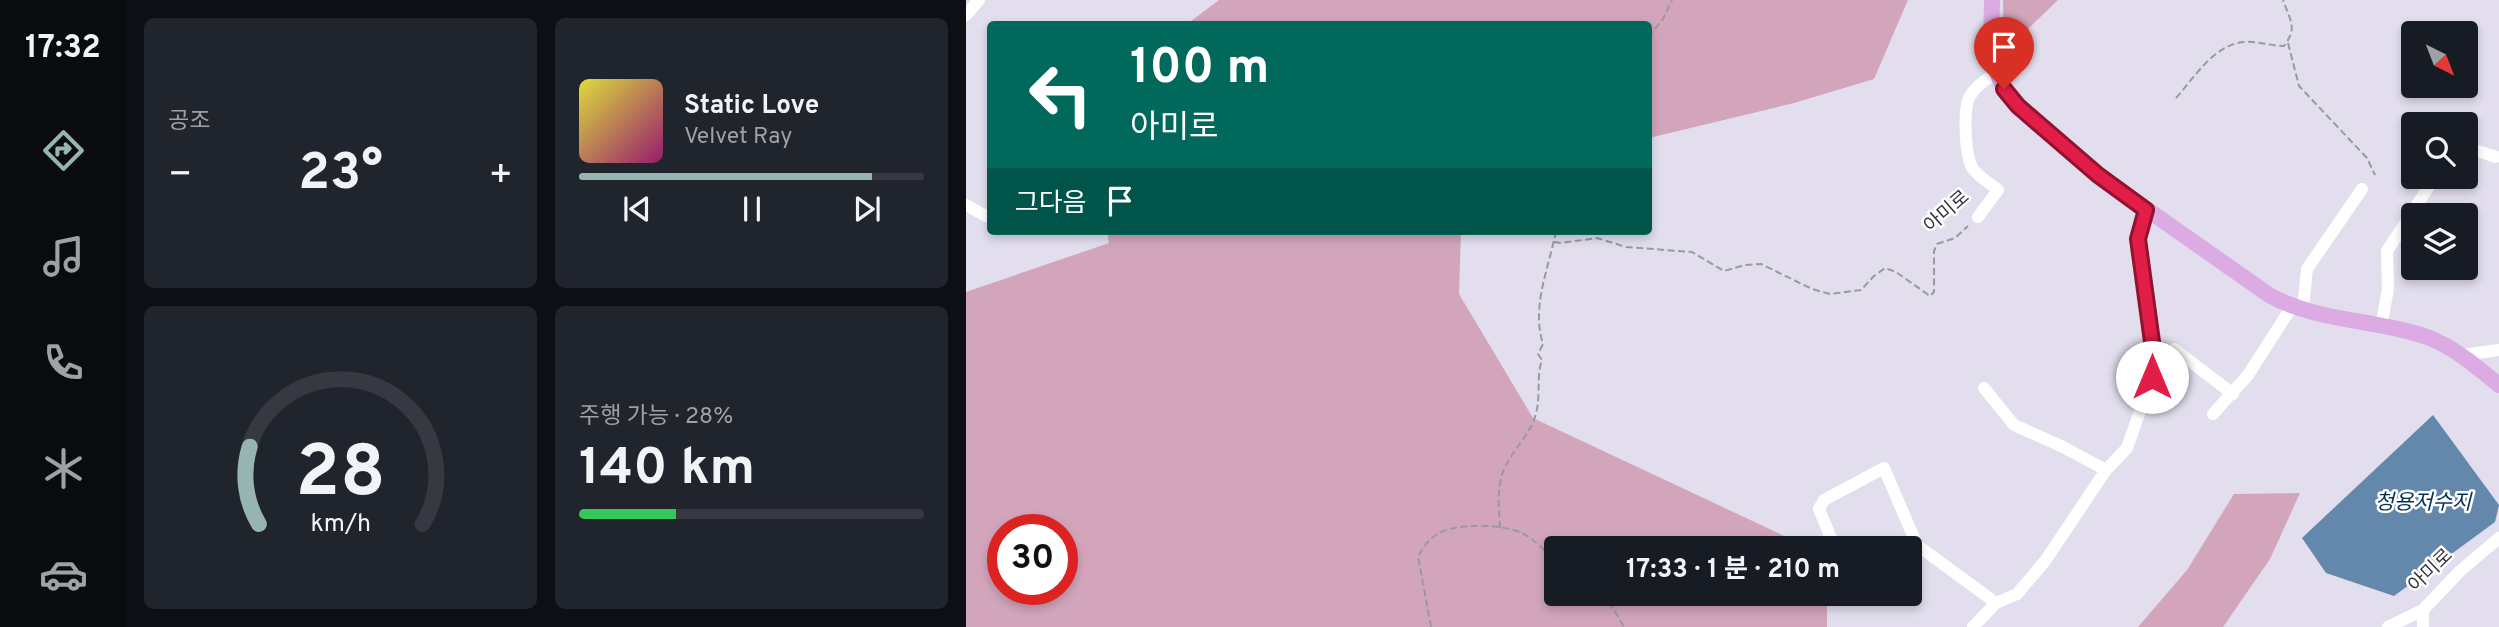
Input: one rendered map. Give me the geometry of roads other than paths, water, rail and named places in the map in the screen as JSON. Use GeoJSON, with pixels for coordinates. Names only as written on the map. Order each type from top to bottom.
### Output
{"type":"FeatureCollection","features":[{"type":"Feature","properties":{"kind":"main road"},"geometry":{"type":"LineString","coordinates":[[1992,0],[1990,47],[2004,89],[2018,106],[2098,175],[2269,295],[2297,309],[2427,337],[2462,355],[2499,385]]}},
{"type":"Feature","properties":{"kind":"street"},"geometry":{"type":"LineString","coordinates":[[966,15],[979,0]]}},
{"type":"Feature","properties":{"kind":"street","name":"아미로"},"geometry":{"type":"LineString","coordinates":[[1978,217],[1998,190],[1972,168],[1966,121],[1968,99],[1997,72]]}},
{"type":"Feature","properties":{"kind":"street"},"geometry":{"type":"LineString","coordinates":[[2478,151],[2496,157]]}},
{"type":"Feature","properties":{"kind":"street"},"geometry":{"type":"LineString","coordinates":[[2213,414],[2233,394],[2297,309],[2307,270],[2362,189]]}},
{"type":"Feature","properties":{"kind":"street"},"geometry":{"type":"LineString","coordinates":[[2381,327],[2388,289],[2387,251],[2427,189]]}},
{"type":"Feature","properties":{"kind":"street"},"geometry":{"type":"LineString","coordinates":[[966,205],[987,216]]}},
{"type":"Feature","properties":{"kind":"street"},"geometry":{"type":"LineString","coordinates":[[1973,627],[1996,603],[2017,594],[2045,561],[2106,470],[2127,448],[2152,377],[2153,349],[2138,239],[2146,210]]}},
{"type":"Feature","properties":{"kind":"street"},"geometry":{"type":"LineString","coordinates":[[2152,377],[2174,349],[2233,394]]}},
{"type":"Feature","properties":{"kind":"street"},"geometry":{"type":"LineString","coordinates":[[2462,355],[2499,350]]}},
{"type":"Feature","properties":{"kind":"street"},"geometry":{"type":"LineString","coordinates":[[1984,388],[2014,425],[2106,470]]}},
{"type":"Feature","properties":{"kind":"street"},"geometry":{"type":"LineString","coordinates":[[1830,536],[1819,509],[1824,500],[1884,468],[1909,536]]}},
{"type":"Feature","properties":{"kind":"street","name":"아미로"},"geometry":{"type":"LineString","coordinates":[[2388,627],[2423,610],[2460,571],[2499,538]]}},
{"type":"Feature","properties":{"kind":"street"},"geometry":{"type":"LineString","coordinates":[[1922,554],[1996,603]]}},
{"type":"Feature","properties":{"kind":"street"},"geometry":{"type":"LineString","coordinates":[[2423,610],[2423,627]]}},
{"type":"Feature","properties":{"kind":"water","name":"청용저수지"},"geometry":{"type":"Polygon","coordinates":[[[2433,415],[2499,505],[2495,522],[2394,596],[2326,573],[2302,538],[2433,415]]]}}]}
